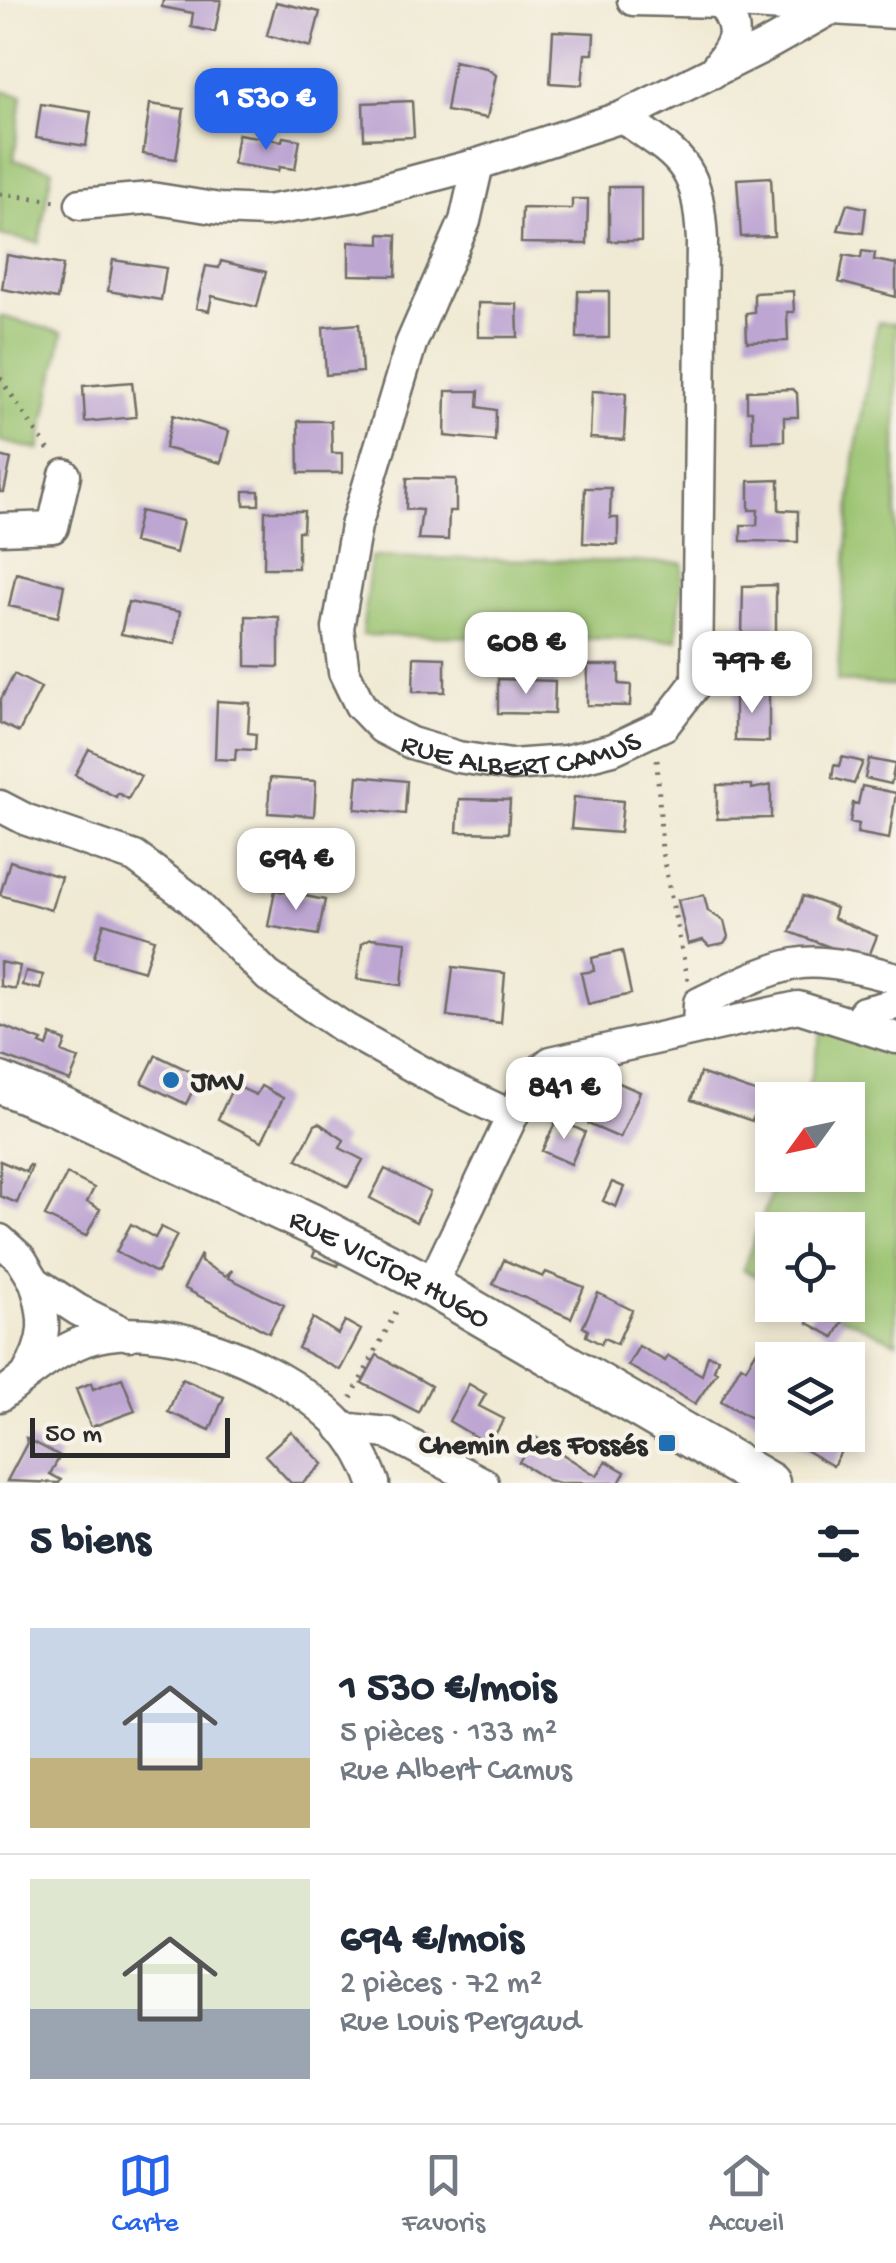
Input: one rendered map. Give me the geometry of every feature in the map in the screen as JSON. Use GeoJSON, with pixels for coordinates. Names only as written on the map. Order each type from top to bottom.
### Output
{"type":"FeatureCollection","features":[{"type":"Feature","properties":{"kind":"main road","name":"RUE VICTOR HUGO"},"geometry":{"type":"LineString","coordinates":[[0,1083],[260,1200],[422,1281],[768,1483]]}},
{"type":"Feature","properties":{"kind":"street"},"geometry":{"type":"LineString","coordinates":[[633,0],[896,13]]}},
{"type":"Feature","properties":{"kind":"street"},"geometry":{"type":"LineString","coordinates":[[711,74],[734,44],[733,18],[721,2]]}},
{"type":"Feature","properties":{"kind":"street"},"geometry":{"type":"LineString","coordinates":[[80,204],[151,198],[220,209],[266,211],[357,196],[478,164],[622,117],[829,10]]}},
{"type":"Feature","properties":{"kind":"street","name":"RUE ALBERT CAMUS"},"geometry":{"type":"LineString","coordinates":[[478,164],[465,220],[411,344],[356,526],[338,628],[344,672],[360,704],[382,728],[411,744],[458,757],[511,765],[566,761],[613,750],[664,725],[696,682],[700,198],[672,151],[622,117]]}},
{"type":"Feature","properties":{"kind":"street"},"geometry":{"type":"LineString","coordinates":[[0,529],[53,527],[66,475]]}},
{"type":"Feature","properties":{"kind":"street"},"geometry":{"type":"LineString","coordinates":[[0,806],[27,820],[135,857],[190,898],[268,976],[344,1028],[444,1084],[512,1116]]}},
{"type":"Feature","properties":{"kind":"street"},"geometry":{"type":"LineString","coordinates":[[698,1028],[699,1003],[797,963],[859,968],[896,978]]}},
{"type":"Feature","properties":{"kind":"street"},"geometry":{"type":"LineString","coordinates":[[856,1024],[864,1012],[896,1004]]}},
{"type":"Feature","properties":{"kind":"street"},"geometry":{"type":"LineString","coordinates":[[422,1281],[530,1079],[551,1062],[798,1008],[896,1038]]}},
{"type":"Feature","properties":{"kind":"street"},"geometry":{"type":"LineString","coordinates":[[0,1240],[21,1258],[36,1282],[45,1314],[40,1352],[12,1387],[0,1411]]}},
{"type":"Feature","properties":{"kind":"street"},"geometry":{"type":"LineString","coordinates":[[36,1282],[78,1310],[129,1335]]}},
{"type":"Feature","properties":{"kind":"street"},"geometry":{"type":"LineString","coordinates":[[12,1387],[87,1340],[129,1335],[182,1338],[225,1351],[286,1382],[329,1413],[359,1449],[374,1483]]}},
{"type":"Feature","properties":{"kind":"street"},"geometry":{"type":"LineString","coordinates":[[339,1426],[388,1433],[483,1483]]}},
{"type":"Feature","properties":{"kind":"path"},"geometry":{"type":"LineString","coordinates":[[0,194],[80,204]]}},
{"type":"Feature","properties":{"kind":"path"},"geometry":{"type":"LineString","coordinates":[[0,378],[66,475]]}},
{"type":"Feature","properties":{"kind":"path"},"geometry":{"type":"LineString","coordinates":[[656,729],[662,852],[698,1028]]}},
{"type":"Feature","properties":{"kind":"path"},"geometry":{"type":"LineString","coordinates":[[339,1426],[422,1281]]}},
{"type":"Feature","properties":{"kind":"green space"},"geometry":{"type":"Polygon","coordinates":[[[0,91],[22,95],[14,160],[52,169],[39,243],[0,235],[0,91]]]}},
{"type":"Feature","properties":{"kind":"green space"},"geometry":{"type":"Polygon","coordinates":[[[0,316],[63,333],[39,450],[0,441],[0,316]]]}},
{"type":"Feature","properties":{"kind":"green space"},"geometry":{"type":"Polygon","coordinates":[[[878,322],[896,324],[896,686],[837,681],[854,459],[878,322]]]}},
{"type":"Feature","properties":{"kind":"green space"},"geometry":{"type":"Polygon","coordinates":[[[371,557],[683,563],[677,640],[362,635],[371,557]]]}},
{"type":"Feature","properties":{"kind":"green space"},"geometry":{"type":"Polygon","coordinates":[[[826,1014],[896,1038],[896,1342],[853,1322],[865,1322],[865,1212],[764,1212],[772,1192],[865,1192],[865,1082],[809,1082],[826,1014]]]}},
{"type":"Feature","properties":{"kind":"green space"},"geometry":{"type":"Polygon","coordinates":[[[755,1237],[755,1276],[743,1270],[755,1237]]]}},
{"type":"Feature","properties":{"kind":"building"},"geometry":{"type":"Polygon","coordinates":[[[163,0],[221,0],[215,32],[191,27],[193,13],[162,7],[163,0]]]}},
{"type":"Feature","properties":{"kind":"building"},"geometry":{"type":"Polygon","coordinates":[[[276,2],[320,12],[311,47],[267,35],[276,2]]]}},
{"type":"Feature","properties":{"kind":"building"},"geometry":{"type":"Polygon","coordinates":[[[553,31],[594,33],[593,54],[585,54],[582,85],[550,83],[553,31]]]}},
{"type":"Feature","properties":{"kind":"building"},"geometry":{"type":"Polygon","coordinates":[[[454,61],[486,68],[496,75],[487,118],[446,111],[454,61]]]}},
{"type":"Feature","properties":{"kind":"building"},"geometry":{"type":"Polygon","coordinates":[[[412,101],[414,137],[364,139],[363,103],[412,101]]]}},
{"type":"Feature","properties":{"kind":"building"},"geometry":{"type":"Polygon","coordinates":[[[41,104],[91,112],[86,146],[36,138],[41,104]]]}},
{"type":"Feature","properties":{"kind":"building"},"geometry":{"type":"Polygon","coordinates":[[[150,104],[184,109],[176,159],[143,154],[150,104]]]}},
{"type":"Feature","properties":{"kind":"building"},"geometry":{"type":"Polygon","coordinates":[[[238,134],[300,140],[295,169],[279,167],[278,171],[233,164],[238,134]]]}},
{"type":"Feature","properties":{"kind":"building"},"geometry":{"type":"Polygon","coordinates":[[[771,177],[774,236],[741,237],[737,179],[771,177]]]}},
{"type":"Feature","properties":{"kind":"building"},"geometry":{"type":"Polygon","coordinates":[[[609,187],[641,187],[641,241],[609,241],[609,187]]]}},
{"type":"Feature","properties":{"kind":"building"},"geometry":{"type":"Polygon","coordinates":[[[572,199],[588,199],[587,244],[521,243],[522,208],[572,209],[572,199]]]}},
{"type":"Feature","properties":{"kind":"building"},"geometry":{"type":"Polygon","coordinates":[[[847,204],[866,208],[863,233],[838,230],[847,204]]]}},
{"type":"Feature","properties":{"kind":"building"},"geometry":{"type":"Polygon","coordinates":[[[380,234],[397,235],[396,276],[349,275],[349,242],[380,244],[380,234]]]}},
{"type":"Feature","properties":{"kind":"building"},"geometry":{"type":"Polygon","coordinates":[[[862,251],[875,253],[874,260],[896,264],[896,297],[839,282],[844,255],[861,258],[862,251]]]}},
{"type":"Feature","properties":{"kind":"building"},"geometry":{"type":"Polygon","coordinates":[[[7,255],[63,265],[57,299],[2,289],[7,255]]]}},
{"type":"Feature","properties":{"kind":"building"},"geometry":{"type":"Polygon","coordinates":[[[113,260],[166,268],[161,300],[108,291],[113,260]]]}},
{"type":"Feature","properties":{"kind":"building"},"geometry":{"type":"Polygon","coordinates":[[[221,261],[266,272],[257,307],[212,296],[209,311],[196,308],[206,266],[219,268],[221,261]]]}},
{"type":"Feature","properties":{"kind":"building"},"geometry":{"type":"Polygon","coordinates":[[[578,291],[609,291],[609,338],[577,338],[578,291]]]}},
{"type":"Feature","properties":{"kind":"building"},"geometry":{"type":"Polygon","coordinates":[[[793,291],[794,312],[787,312],[788,341],[747,342],[746,313],[754,312],[754,293],[793,291]]]}},
{"type":"Feature","properties":{"kind":"building"},"geometry":{"type":"Polygon","coordinates":[[[478,303],[517,304],[518,337],[478,337],[478,303]]]}},
{"type":"Feature","properties":{"kind":"building"},"geometry":{"type":"Polygon","coordinates":[[[359,324],[362,372],[326,375],[323,327],[359,324]]]}},
{"type":"Feature","properties":{"kind":"building"},"geometry":{"type":"Polygon","coordinates":[[[132,382],[136,417],[85,422],[83,386],[132,382]]]}},
{"type":"Feature","properties":{"kind":"building"},"geometry":{"type":"Polygon","coordinates":[[[793,389],[797,393],[798,417],[784,417],[784,441],[752,442],[752,411],[747,411],[747,391],[793,389]]]}},
{"type":"Feature","properties":{"kind":"building"},"geometry":{"type":"Polygon","coordinates":[[[446,391],[479,391],[478,407],[496,410],[495,441],[445,436],[446,391]]]}},
{"type":"Feature","properties":{"kind":"building"},"geometry":{"type":"Polygon","coordinates":[[[592,391],[626,393],[624,440],[590,438],[592,391]]]}},
{"type":"Feature","properties":{"kind":"building"},"geometry":{"type":"Polygon","coordinates":[[[173,415],[229,431],[221,463],[165,448],[173,415]]]}},
{"type":"Feature","properties":{"kind":"building"},"geometry":{"type":"Polygon","coordinates":[[[298,421],[331,421],[332,453],[342,453],[342,473],[299,473],[298,421]]]}},
{"type":"Feature","properties":{"kind":"building"},"geometry":{"type":"Polygon","coordinates":[[[0,456],[11,459],[4,492],[0,492],[0,456]]]}},
{"type":"Feature","properties":{"kind":"building"},"geometry":{"type":"Polygon","coordinates":[[[407,478],[456,479],[456,511],[449,511],[448,540],[418,539],[422,510],[406,509],[407,478]]]}},
{"type":"Feature","properties":{"kind":"building"},"geometry":{"type":"Polygon","coordinates":[[[779,480],[779,510],[798,511],[798,542],[741,541],[741,525],[757,525],[758,510],[749,510],[749,481],[779,480]]]}},
{"type":"Feature","properties":{"kind":"building"},"geometry":{"type":"Polygon","coordinates":[[[585,488],[611,488],[610,518],[618,518],[618,545],[583,543],[585,488]]]}},
{"type":"Feature","properties":{"kind":"building"},"geometry":{"type":"Polygon","coordinates":[[[244,491],[259,491],[259,505],[244,505],[244,491]]]}},
{"type":"Feature","properties":{"kind":"building"},"geometry":{"type":"Polygon","coordinates":[[[140,511],[183,521],[176,553],[133,542],[140,511]]]}},
{"type":"Feature","properties":{"kind":"building"},"geometry":{"type":"Polygon","coordinates":[[[265,511],[304,511],[303,531],[298,531],[298,568],[264,568],[265,511]]]}},
{"type":"Feature","properties":{"kind":"building"},"geometry":{"type":"Polygon","coordinates":[[[16,573],[64,585],[58,617],[9,606],[16,573]]]}},
{"type":"Feature","properties":{"kind":"building"},"geometry":{"type":"Polygon","coordinates":[[[776,585],[776,637],[742,636],[743,586],[776,585]]]}},
{"type":"Feature","properties":{"kind":"building"},"geometry":{"type":"Polygon","coordinates":[[[128,602],[180,612],[175,644],[121,634],[128,602]]]}},
{"type":"Feature","properties":{"kind":"building"},"geometry":{"type":"Polygon","coordinates":[[[246,616],[279,617],[279,667],[246,666],[246,616]]]}},
{"type":"Feature","properties":{"kind":"building"},"geometry":{"type":"Polygon","coordinates":[[[414,657],[445,658],[445,692],[413,692],[414,657]]]}},
{"type":"Feature","properties":{"kind":"building"},"geometry":{"type":"Polygon","coordinates":[[[588,665],[619,665],[619,684],[631,685],[630,706],[587,705],[588,665]]]}},
{"type":"Feature","properties":{"kind":"building"},"geometry":{"type":"Polygon","coordinates":[[[14,674],[41,688],[19,732],[0,723],[0,701],[14,674]]]}},
{"type":"Feature","properties":{"kind":"building"},"geometry":{"type":"Polygon","coordinates":[[[498,679],[555,681],[554,714],[498,713],[498,679]]]}},
{"type":"Feature","properties":{"kind":"building"},"geometry":{"type":"Polygon","coordinates":[[[735,689],[769,690],[769,742],[735,741],[735,689]]]}},
{"type":"Feature","properties":{"kind":"building"},"geometry":{"type":"Polygon","coordinates":[[[217,701],[250,703],[248,733],[256,734],[255,750],[236,749],[235,760],[215,759],[217,701]]]}},
{"type":"Feature","properties":{"kind":"building"},"geometry":{"type":"Polygon","coordinates":[[[89,749],[141,776],[128,799],[118,793],[116,797],[75,775],[89,749]]]}},
{"type":"Feature","properties":{"kind":"building"},"geometry":{"type":"Polygon","coordinates":[[[842,757],[863,762],[854,784],[832,778],[834,765],[839,766],[842,757]]]}},
{"type":"Feature","properties":{"kind":"building"},"geometry":{"type":"Polygon","coordinates":[[[869,759],[895,764],[891,784],[865,778],[869,759]]]}},
{"type":"Feature","properties":{"kind":"building"},"geometry":{"type":"Polygon","coordinates":[[[358,776],[407,781],[405,814],[355,809],[358,776]]]}},
{"type":"Feature","properties":{"kind":"building"},"geometry":{"type":"Polygon","coordinates":[[[270,778],[316,781],[314,816],[268,813],[270,778]]]}},
{"type":"Feature","properties":{"kind":"building"},"geometry":{"type":"Polygon","coordinates":[[[717,785],[752,785],[752,789],[771,785],[771,818],[717,819],[717,785]]]}},
{"type":"Feature","properties":{"kind":"building"},"geometry":{"type":"Polygon","coordinates":[[[862,786],[896,793],[889,839],[857,833],[859,824],[850,822],[853,803],[858,804],[862,786]]]}},
{"type":"Feature","properties":{"kind":"building"},"geometry":{"type":"Polygon","coordinates":[[[574,797],[623,801],[620,833],[571,829],[574,797]]]}},
{"type":"Feature","properties":{"kind":"building"},"geometry":{"type":"Polygon","coordinates":[[[459,799],[510,800],[508,833],[457,832],[459,799]]]}},
{"type":"Feature","properties":{"kind":"building"},"geometry":{"type":"Polygon","coordinates":[[[10,861],[61,877],[51,910],[0,895],[10,861]]]}},
{"type":"Feature","properties":{"kind":"building"},"geometry":{"type":"Polygon","coordinates":[[[275,890],[325,900],[318,935],[268,926],[275,890]]]}},
{"type":"Feature","properties":{"kind":"building"},"geometry":{"type":"Polygon","coordinates":[[[704,895],[708,911],[724,921],[728,937],[724,943],[709,946],[703,940],[688,944],[678,900],[704,895]]]}},
{"type":"Feature","properties":{"kind":"building"},"geometry":{"type":"Polygon","coordinates":[[[803,896],[836,908],[833,918],[877,936],[867,961],[790,932],[803,896]]]}},
{"type":"Feature","properties":{"kind":"building"},"geometry":{"type":"Polygon","coordinates":[[[104,923],[154,939],[144,971],[94,957],[104,923]]]}},
{"type":"Feature","properties":{"kind":"building"},"geometry":{"type":"Polygon","coordinates":[[[371,938],[406,942],[402,985],[357,979],[362,943],[371,938]]]}},
{"type":"Feature","properties":{"kind":"building"},"geometry":{"type":"Polygon","coordinates":[[[622,951],[631,994],[588,1004],[581,973],[594,971],[592,958],[622,951]]]}},
{"type":"Feature","properties":{"kind":"building"},"geometry":{"type":"Polygon","coordinates":[[[0,962],[20,966],[15,989],[0,986],[0,962]]]}},
{"type":"Feature","properties":{"kind":"building"},"geometry":{"type":"Polygon","coordinates":[[[453,967],[505,973],[501,1023],[447,1016],[453,967]]]}},
{"type":"Feature","properties":{"kind":"building"},"geometry":{"type":"Polygon","coordinates":[[[26,971],[43,975],[40,989],[22,985],[26,971]]]}},
{"type":"Feature","properties":{"kind":"building"},"geometry":{"type":"Polygon","coordinates":[[[0,1025],[42,1041],[40,1044],[47,1047],[51,1035],[66,1041],[62,1052],[79,1059],[70,1081],[0,1055],[0,1025]]]}},
{"type":"Feature","properties":{"kind":"building","name":"JMV"},"geometry":{"type":"Polygon","coordinates":[[[156,1055],[200,1076],[186,1104],[142,1083],[156,1055]]]}},
{"type":"Feature","properties":{"kind":"building"},"geometry":{"type":"Polygon","coordinates":[[[700,1073],[755,1092],[755,1112],[752,1121],[691,1100],[700,1073]]]}},
{"type":"Feature","properties":{"kind":"building"},"geometry":{"type":"Polygon","coordinates":[[[619,1083],[640,1092],[620,1138],[588,1124],[604,1086],[619,1083]]]}},
{"type":"Feature","properties":{"kind":"building"},"geometry":{"type":"Polygon","coordinates":[[[234,1085],[256,1095],[261,1086],[283,1098],[262,1141],[218,1119],[234,1085]]]}},
{"type":"Feature","properties":{"kind":"building"},"geometry":{"type":"Polygon","coordinates":[[[557,1119],[585,1132],[571,1164],[542,1151],[557,1119]]]}},
{"type":"Feature","properties":{"kind":"building"},"geometry":{"type":"Polygon","coordinates":[[[319,1123],[344,1140],[340,1148],[363,1160],[348,1187],[297,1159],[319,1123]]]}},
{"type":"Feature","properties":{"kind":"building"},"geometry":{"type":"Polygon","coordinates":[[[0,1161],[26,1172],[32,1166],[17,1203],[0,1196],[0,1161]]]}},
{"type":"Feature","properties":{"kind":"building"},"geometry":{"type":"Polygon","coordinates":[[[385,1169],[430,1192],[416,1222],[370,1198],[385,1169]]]}},
{"type":"Feature","properties":{"kind":"building"},"geometry":{"type":"Polygon","coordinates":[[[67,1174],[94,1188],[87,1202],[100,1209],[86,1236],[45,1216],[67,1174]]]}},
{"type":"Feature","properties":{"kind":"building"},"geometry":{"type":"Polygon","coordinates":[[[612,1182],[624,1187],[616,1207],[603,1201],[612,1182]]]}},
{"type":"Feature","properties":{"kind":"building"},"geometry":{"type":"Polygon","coordinates":[[[131,1224],[155,1238],[161,1227],[177,1235],[157,1273],[116,1252],[131,1224]]]}},
{"type":"Feature","properties":{"kind":"building"},"geometry":{"type":"Polygon","coordinates":[[[316,1249],[340,1261],[338,1266],[313,1256],[316,1249]]]}},
{"type":"Feature","properties":{"kind":"building"},"geometry":{"type":"Polygon","coordinates":[[[201,1254],[201,1262],[226,1276],[232,1270],[229,1278],[284,1305],[269,1333],[184,1288],[201,1254]]]}},
{"type":"Feature","properties":{"kind":"building"},"geometry":{"type":"Polygon","coordinates":[[[504,1260],[543,1277],[546,1272],[584,1287],[571,1318],[493,1284],[504,1260]]]}},
{"type":"Feature","properties":{"kind":"building"},"geometry":{"type":"Polygon","coordinates":[[[598,1293],[632,1310],[617,1344],[604,1338],[601,1344],[586,1336],[588,1330],[583,1327],[598,1293]]]}},
{"type":"Feature","properties":{"kind":"building"},"geometry":{"type":"Polygon","coordinates":[[[313,1318],[338,1334],[345,1321],[361,1330],[340,1370],[298,1348],[313,1318]]]}},
{"type":"Feature","properties":{"kind":"building"},"geometry":{"type":"Polygon","coordinates":[[[808,1322],[842,1322],[834,1337],[808,1322]]]}},
{"type":"Feature","properties":{"kind":"building"},"geometry":{"type":"Polygon","coordinates":[[[639,1346],[665,1361],[668,1356],[702,1375],[708,1355],[718,1358],[714,1370],[717,1372],[695,1404],[628,1365],[639,1346]]]}},
{"type":"Feature","properties":{"kind":"building"},"geometry":{"type":"Polygon","coordinates":[[[755,1353],[755,1420],[721,1401],[741,1365],[746,1368],[755,1353]]]}},
{"type":"Feature","properties":{"kind":"building"},"geometry":{"type":"Polygon","coordinates":[[[377,1355],[431,1386],[418,1412],[362,1383],[377,1355]]]}},
{"type":"Feature","properties":{"kind":"building"},"geometry":{"type":"Polygon","coordinates":[[[122,1378],[135,1411],[94,1426],[94,1435],[76,1389],[91,1383],[93,1389],[122,1378]]]}},
{"type":"Feature","properties":{"kind":"building"},"geometry":{"type":"Polygon","coordinates":[[[182,1379],[224,1397],[210,1430],[168,1412],[182,1379]]]}},
{"type":"Feature","properties":{"kind":"building"},"geometry":{"type":"Polygon","coordinates":[[[469,1384],[486,1394],[479,1406],[504,1419],[489,1445],[449,1421],[469,1384]]]}},
{"type":"Feature","properties":{"kind":"building"},"geometry":{"type":"Polygon","coordinates":[[[291,1431],[323,1464],[303,1483],[291,1483],[265,1455],[291,1431]]]}},
{"type":"Feature","properties":{"kind":"building"},"geometry":{"type":"Polygon","coordinates":[[[534,1436],[597,1476],[606,1461],[625,1472],[619,1483],[548,1480],[519,1462],[534,1436]]]}},
{"type":"Feature","properties":{"kind":"building"},"geometry":{"type":"Polygon","coordinates":[[[26,1438],[60,1456],[50,1474],[61,1480],[59,1483],[7,1481],[26,1438]]]}},
{"type":"Feature","properties":{"kind":"building"},"geometry":{"type":"Polygon","coordinates":[[[809,1452],[841,1452],[833,1466],[809,1452]]]}},
{"type":"Feature","properties":{"kind":"place","name":"JMV"},"geometry":{"type":"Point","coordinates":[171,1080]}},
{"type":"Feature","properties":{"kind":"place","name":"Chemin des Fossés"},"geometry":{"type":"Point","coordinates":[667,1443]}}]}
